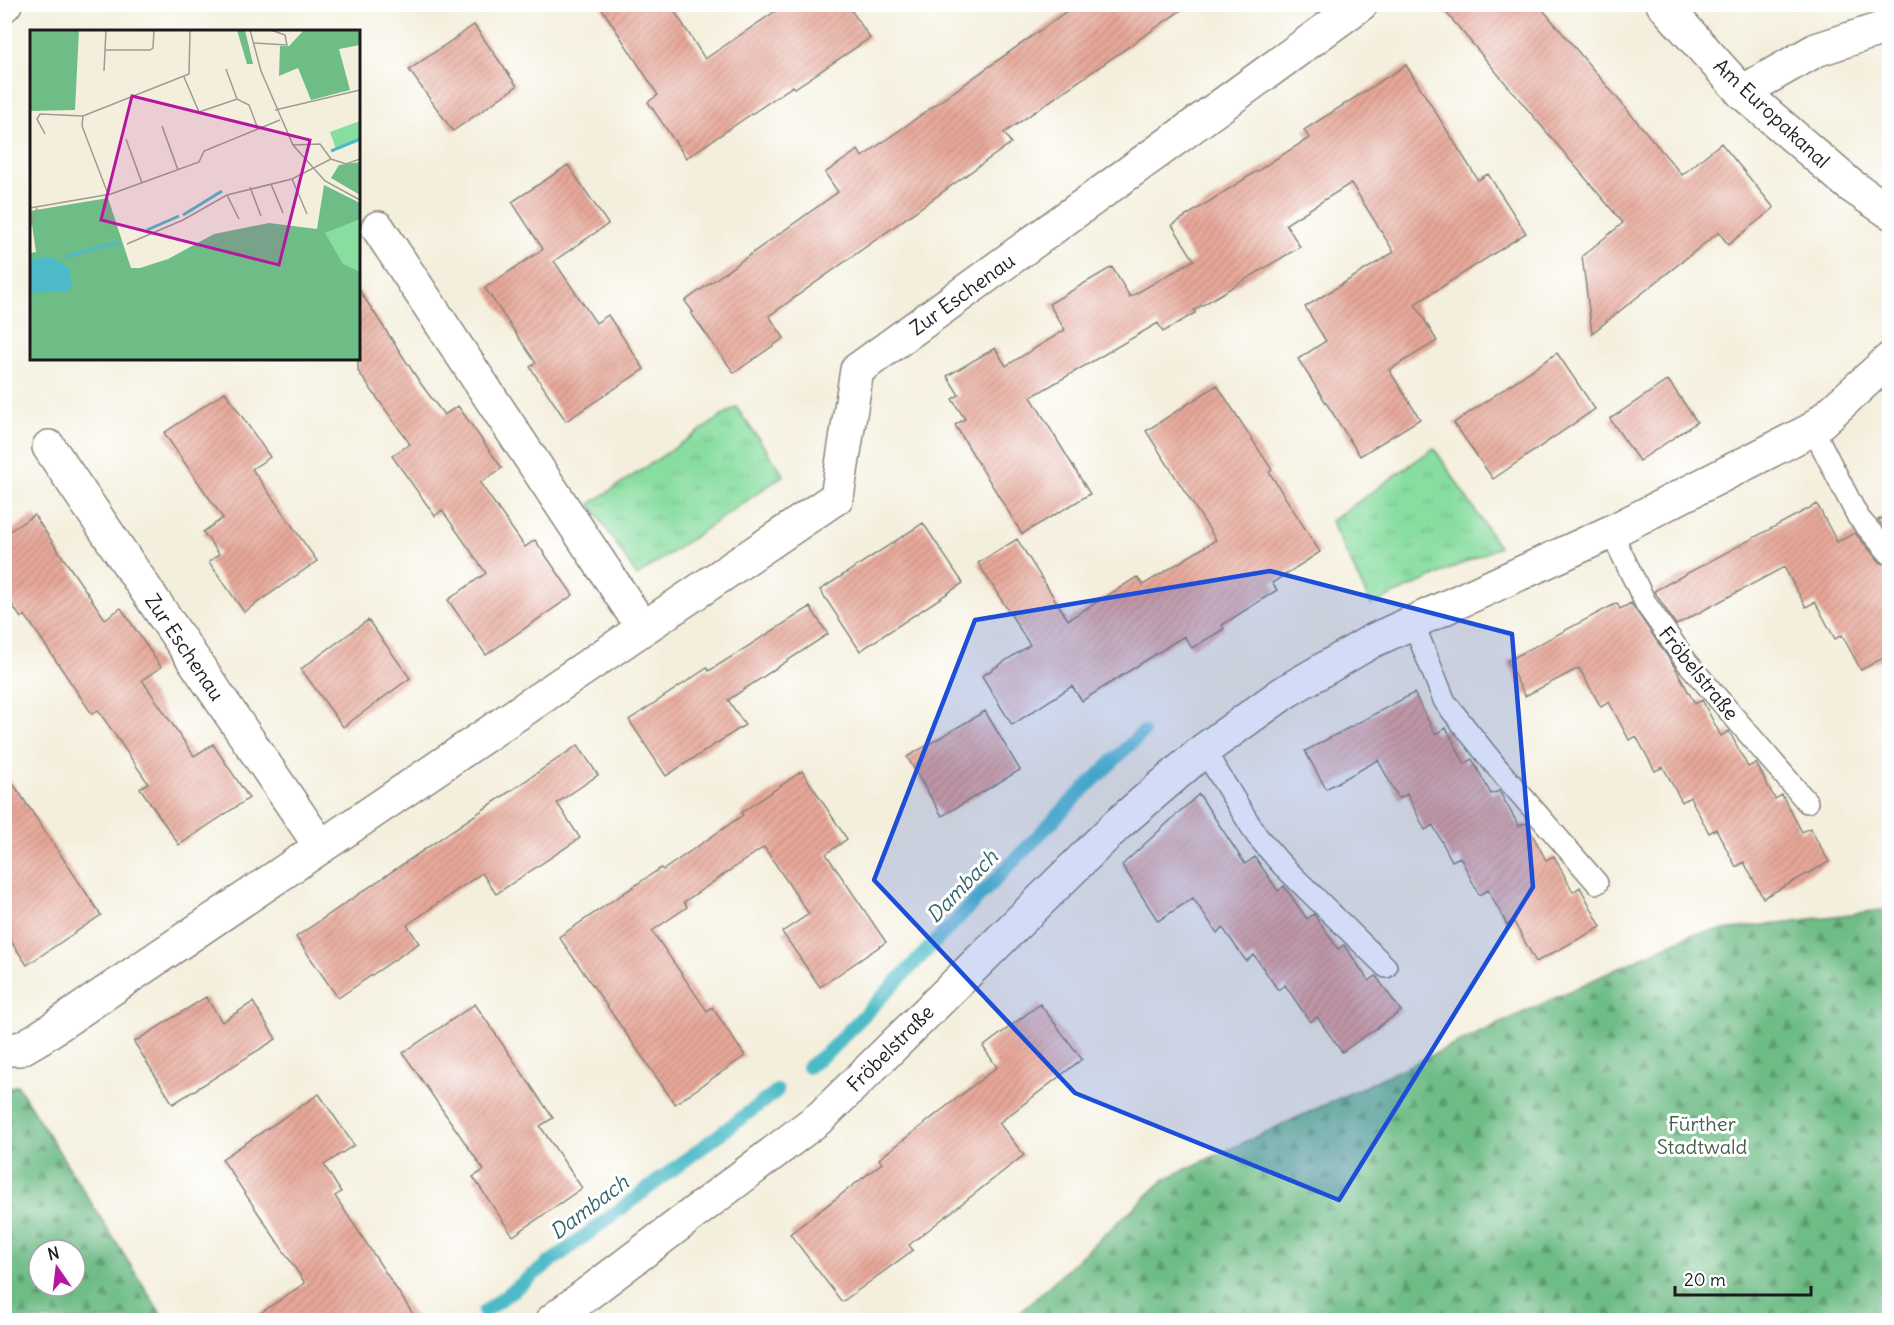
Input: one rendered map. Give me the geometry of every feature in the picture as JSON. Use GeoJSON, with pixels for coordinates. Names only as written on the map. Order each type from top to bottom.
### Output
{"type":"FeatureCollection","features":[{"type":"Feature","properties":{"kind":"street","name":"Am Europakanal"},"geometry":{"type":"LineString","coordinates":[[1663,4],[1742,92],[1850,185],[1890,212]]}},
{"type":"Feature","properties":{"kind":"street","name":"Zur Eschenau"},"geometry":{"type":"LineString","coordinates":[[4,1049],[20,1049],[39,1038],[837,497],[857,370],[1351,8]]}},
{"type":"Feature","properties":{"kind":"street"},"geometry":{"type":"LineString","coordinates":[[1742,92],[1816,50],[1890,26]]}},
{"type":"Feature","properties":{"kind":"street"},"geometry":{"type":"LineString","coordinates":[[378,228],[643,628]]}},
{"type":"Feature","properties":{"kind":"street","name":"Fröbelstraße"},"geometry":{"type":"LineString","coordinates":[[553,1320],[822,1116],[1118,824],[1204,750],[1285,692],[1372,641],[1611,532],[1813,429],[1890,359]]}},
{"type":"Feature","properties":{"kind":"street","name":"Zur Eschenau"},"geometry":{"type":"LineString","coordinates":[[49,447],[321,848]]}},
{"type":"Feature","properties":{"kind":"lane"},"geometry":{"type":"LineString","coordinates":[[1813,429],[1858,517],[1890,554]]}},
{"type":"Feature","properties":{"kind":"lane","name":"Fröbelstraße"},"geometry":{"type":"LineString","coordinates":[[1611,532],[1646,604],[1686,661],[1807,802]]}},
{"type":"Feature","properties":{"kind":"lane"},"geometry":{"type":"LineString","coordinates":[[1413,623],[1445,702],[1495,765],[1597,883]]}},
{"type":"Feature","properties":{"kind":"lane"},"geometry":{"type":"LineString","coordinates":[[1204,750],[1257,836],[1282,866],[1386,967]]}},
{"type":"Feature","properties":{"kind":"highlighted area"},"geometry":{"type":"Polygon","coordinates":[[[1270,571],[1512,634],[1533,887],[1339,1200],[1075,1093],[874,880],[975,620],[1270,571]]]}},
{"type":"Feature","properties":{"kind":"green space"},"geometry":{"type":"Polygon","coordinates":[[[736,407],[784,475],[637,576],[590,504],[736,407]]]}},
{"type":"Feature","properties":{"kind":"green space"},"geometry":{"type":"Polygon","coordinates":[[[1434,448],[1499,547],[1371,605],[1331,521],[1434,448]]]}},
{"type":"Feature","properties":{"kind":"green space","name":"Fürther Stadtwald"},"geometry":{"type":"Polygon","coordinates":[[[1889,909],[1889,1320],[1012,1320],[1165,1179],[1692,934],[1889,909]]]}},
{"type":"Feature","properties":{"kind":"green space"},"geometry":{"type":"Polygon","coordinates":[[[17,1085],[165,1320],[5,1320],[5,1090],[17,1085]]]}},
{"type":"Feature","properties":{"kind":"building"},"geometry":{"type":"Polygon","coordinates":[[[599,4],[670,4],[705,59],[786,4],[847,4],[870,38],[795,88],[793,86],[686,158],[648,102],[658,95],[599,4]]]}},
{"type":"Feature","properties":{"kind":"building"},"geometry":{"type":"Polygon","coordinates":[[[1077,4],[1190,4],[1004,133],[1011,143],[769,316],[784,338],[734,373],[685,301],[838,192],[825,173],[858,150],[862,157],[1077,4]]]}},
{"type":"Feature","properties":{"kind":"building"},"geometry":{"type":"Polygon","coordinates":[[[1439,4],[1538,4],[1682,175],[1721,143],[1774,208],[1728,245],[1719,232],[1592,333],[1582,256],[1623,223],[1439,4]]]}},
{"type":"Feature","properties":{"kind":"building"},"geometry":{"type":"Polygon","coordinates":[[[474,25],[517,86],[453,131],[409,70],[474,25]]]}},
{"type":"Feature","properties":{"kind":"building"},"geometry":{"type":"Polygon","coordinates":[[[1406,65],[1478,180],[1488,174],[1526,233],[1415,304],[1437,341],[1389,370],[1420,419],[1360,456],[1298,359],[1326,341],[1305,307],[1394,252],[1351,183],[1286,224],[1300,247],[1194,310],[1195,313],[1163,332],[1158,323],[1031,397],[1090,494],[1022,534],[955,425],[965,419],[952,399],[959,395],[947,376],[995,348],[1006,366],[1065,330],[1049,304],[1112,267],[1130,297],[1194,260],[1172,225],[1309,138],[1304,130],[1406,65]]]}},
{"type":"Feature","properties":{"kind":"building"},"geometry":{"type":"Polygon","coordinates":[[[568,165],[608,224],[554,261],[596,323],[608,315],[644,369],[566,421],[530,367],[536,363],[485,288],[543,249],[512,202],[568,165]]]}},
{"type":"Feature","properties":{"kind":"building"},"geometry":{"type":"Polygon","coordinates":[[[360,291],[444,415],[458,406],[502,468],[480,483],[525,547],[535,540],[573,595],[486,655],[448,600],[486,573],[442,510],[435,516],[392,456],[410,444],[358,371],[360,291]]]}},
{"type":"Feature","properties":{"kind":"building"},"geometry":{"type":"Polygon","coordinates":[[[1557,353],[1595,409],[1493,479],[1454,423],[1557,353]]]}},
{"type":"Feature","properties":{"kind":"building"},"geometry":{"type":"Polygon","coordinates":[[[1668,380],[1697,422],[1639,461],[1610,419],[1668,380]]]}},
{"type":"Feature","properties":{"kind":"building"},"geometry":{"type":"Polygon","coordinates":[[[1217,385],[1272,470],[1269,472],[1320,552],[1272,583],[1277,590],[1222,625],[1224,629],[1192,648],[1184,636],[1082,701],[1072,686],[1012,725],[982,676],[1030,645],[978,563],[1017,539],[1068,620],[1137,577],[1143,585],[1216,540],[1146,431],[1217,385]]]}},
{"type":"Feature","properties":{"kind":"building"},"geometry":{"type":"Polygon","coordinates":[[[225,392],[270,457],[252,469],[317,561],[244,612],[209,562],[219,554],[203,532],[223,518],[164,433],[225,392]]]}},
{"type":"Feature","properties":{"kind":"building"},"geometry":{"type":"Polygon","coordinates":[[[1817,504],[1837,542],[1855,533],[1880,562],[1890,566],[1890,654],[1861,670],[1842,635],[1835,639],[1815,602],[1806,607],[1784,567],[1676,625],[1654,591],[1817,504]]]}},
{"type":"Feature","properties":{"kind":"building"},"geometry":{"type":"Polygon","coordinates":[[[1890,514],[1890,534],[1878,520],[1890,514]]]}},
{"type":"Feature","properties":{"kind":"building"},"geometry":{"type":"Polygon","coordinates":[[[34,515],[105,619],[121,608],[161,667],[142,680],[194,756],[213,744],[249,798],[179,845],[140,788],[148,783],[98,710],[92,714],[25,615],[21,618],[4,593],[4,535],[34,515]]]}},
{"type":"Feature","properties":{"kind":"building"},"geometry":{"type":"Polygon","coordinates":[[[923,523],[963,583],[860,651],[820,590],[923,523]]]}},
{"type":"Feature","properties":{"kind":"building"},"geometry":{"type":"Polygon","coordinates":[[[1617,603],[1620,609],[1631,603],[1676,669],[1695,704],[1702,700],[1721,736],[1729,731],[1748,767],[1756,763],[1775,799],[1782,795],[1802,832],[1810,828],[1829,862],[1763,898],[1744,862],[1736,867],[1716,829],[1709,833],[1690,797],[1682,802],[1663,767],[1655,771],[1636,736],[1629,740],[1609,702],[1601,707],[1579,668],[1525,696],[1507,661],[1617,603]]]}},
{"type":"Feature","properties":{"kind":"building"},"geometry":{"type":"Polygon","coordinates":[[[810,607],[828,634],[728,700],[745,725],[666,776],[629,720],[707,668],[709,671],[810,607]]]}},
{"type":"Feature","properties":{"kind":"building"},"geometry":{"type":"Polygon","coordinates":[[[368,620],[410,678],[343,727],[301,669],[368,620]]]}},
{"type":"Feature","properties":{"kind":"building"},"geometry":{"type":"Polygon","coordinates":[[[1414,693],[1435,734],[1446,728],[1465,764],[1472,759],[1491,794],[1499,791],[1519,826],[1526,823],[1546,860],[1554,856],[1573,892],[1580,887],[1601,927],[1536,962],[1514,922],[1507,925],[1488,890],[1479,895],[1460,857],[1452,861],[1433,825],[1425,830],[1407,794],[1399,799],[1378,760],[1326,789],[1305,751],[1414,693]]]}},
{"type":"Feature","properties":{"kind":"building"},"geometry":{"type":"Polygon","coordinates":[[[985,711],[1020,770],[942,816],[907,757],[985,711]]]}},
{"type":"Feature","properties":{"kind":"building"},"geometry":{"type":"Polygon","coordinates":[[[578,745],[598,775],[557,803],[580,838],[496,894],[482,873],[407,925],[419,943],[338,998],[296,937],[578,745]]]}},
{"type":"Feature","properties":{"kind":"building"},"geometry":{"type":"Polygon","coordinates":[[[4,770],[101,915],[27,965],[4,931],[4,770]]]}},
{"type":"Feature","properties":{"kind":"building"},"geometry":{"type":"Polygon","coordinates":[[[802,771],[847,839],[826,854],[886,942],[820,987],[782,932],[809,914],[764,847],[684,902],[687,907],[652,931],[707,1011],[712,1007],[745,1056],[675,1104],[559,937],[661,868],[663,870],[802,771]]]}},
{"type":"Feature","properties":{"kind":"building"},"geometry":{"type":"Polygon","coordinates":[[[1199,794],[1245,864],[1255,857],[1278,891],[1284,886],[1307,919],[1314,914],[1338,949],[1344,945],[1369,981],[1376,976],[1401,1011],[1342,1052],[1317,1017],[1310,1022],[1285,985],[1278,990],[1254,955],[1246,961],[1223,928],[1217,933],[1193,898],[1158,921],[1122,865],[1199,794]]]}},
{"type":"Feature","properties":{"kind":"building"},"geometry":{"type":"Polygon","coordinates":[[[206,997],[222,1022],[253,1002],[276,1039],[173,1104],[134,1042],[206,997]]]}},
{"type":"Feature","properties":{"kind":"building"},"geometry":{"type":"Polygon","coordinates":[[[475,1004],[553,1118],[540,1126],[582,1188],[513,1236],[473,1177],[484,1170],[403,1053],[475,1004]]]}},
{"type":"Feature","properties":{"kind":"building"},"geometry":{"type":"Polygon","coordinates":[[[1040,1004],[1082,1059],[999,1123],[1024,1155],[909,1245],[913,1250],[842,1302],[790,1234],[882,1163],[879,1159],[997,1067],[983,1047],[1040,1004]]]}},
{"type":"Feature","properties":{"kind":"building"},"geometry":{"type":"Polygon","coordinates":[[[319,1094],[354,1145],[324,1165],[341,1192],[335,1196],[417,1320],[250,1320],[305,1283],[222,1159],[319,1094]]]}},
{"type":"Feature","properties":{"kind":"waterway","name":"Dambach"},"geometry":{"type":"LineString","coordinates":[[808,1067],[829,1051],[1075,798],[1143,732]]}},
{"type":"Feature","properties":{"kind":"waterway","name":"Dambach"},"geometry":{"type":"LineString","coordinates":[[484,1312],[777,1091]]}}]}
